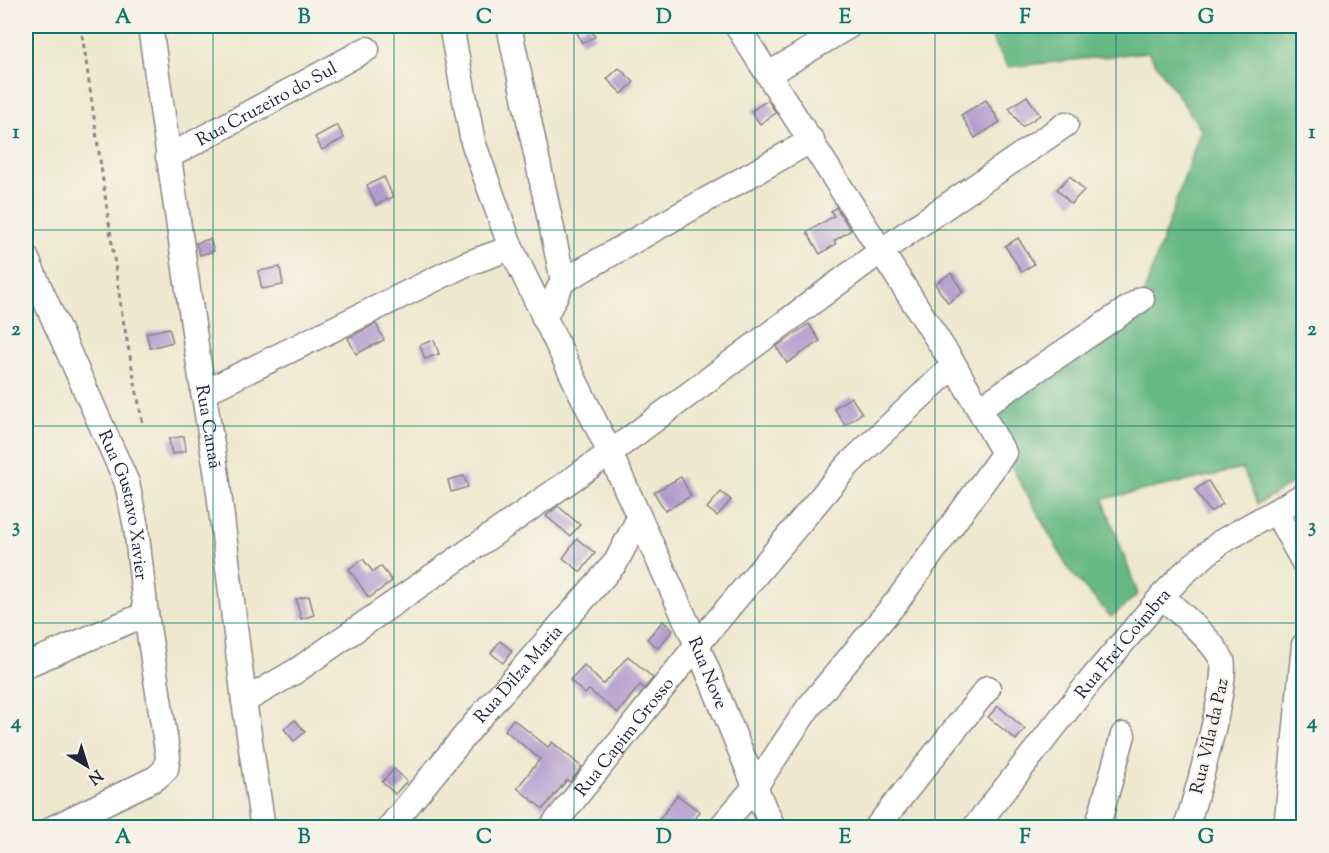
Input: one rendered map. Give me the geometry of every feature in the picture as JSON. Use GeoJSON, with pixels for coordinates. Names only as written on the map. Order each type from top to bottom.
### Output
{"type":"FeatureCollection","features":[{"type":"Feature","properties":{"kind":"street","name":"Rua Canaã"},"geometry":{"type":"LineString","coordinates":[[150,26],[217,476],[262,828]]}},
{"type":"Feature","properties":{"kind":"street","name":"Rua Nove"},"geometry":{"type":"LineString","coordinates":[[451,26],[473,142],[511,248],[610,453],[697,645],[774,828]]}},
{"type":"Feature","properties":{"kind":"street"},"geometry":{"type":"LineString","coordinates":[[509,26],[563,281]]}},
{"type":"Feature","properties":{"kind":"street"},"geometry":{"type":"LineString","coordinates":[[720,828],[755,787],[808,708],[898,600],[1004,453],[954,365],[737,26]]}},
{"type":"Feature","properties":{"kind":"street"},"geometry":{"type":"LineString","coordinates":[[769,74],[849,26]]}},
{"type":"Feature","properties":{"kind":"street","name":"Rua Cruzeiro do Sul"},"geometry":{"type":"LineString","coordinates":[[168,157],[367,49]]}},
{"type":"Feature","properties":{"kind":"street"},"geometry":{"type":"LineString","coordinates":[[244,701],[296,671],[610,453],[881,251],[1066,124]]}},
{"type":"Feature","properties":{"kind":"street"},"geometry":{"type":"LineString","coordinates":[[544,318],[563,281],[812,140]]}},
{"type":"Feature","properties":{"kind":"street"},"geometry":{"type":"LineString","coordinates":[[203,393],[466,264],[511,248]]}},
{"type":"Feature","properties":{"kind":"street","name":"Rua Gustavo Xavier"},"geometry":{"type":"LineString","coordinates":[[26,257],[127,483],[136,527],[146,614],[168,757],[166,769],[156,778],[82,822]]}},
{"type":"Feature","properties":{"kind":"street"},"geometry":{"type":"LineString","coordinates":[[979,409],[1142,299]]}},
{"type":"Feature","properties":{"kind":"street","name":"Rua Capim Grosso"},"geometry":{"type":"LineString","coordinates":[[551,828],[697,645],[848,465],[954,365]]}},
{"type":"Feature","properties":{"kind":"street","name":"Rua Frei Coimbra"},"geometry":{"type":"LineString","coordinates":[[974,828],[1161,596],[1221,542],[1304,495]]}},
{"type":"Feature","properties":{"kind":"street"},"geometry":{"type":"LineString","coordinates":[[1276,512],[1304,563]]}},
{"type":"Feature","properties":{"kind":"street","name":"Rua Dilza Maria"},"geometry":{"type":"LineString","coordinates":[[389,828],[481,716],[616,562],[639,518]]}},
{"type":"Feature","properties":{"kind":"street","name":"Rua Vila da Paz"},"geometry":{"type":"LineString","coordinates":[[1161,596],[1214,647],[1224,667],[1206,761],[1186,828]]}},
{"type":"Feature","properties":{"kind":"street"},"geometry":{"type":"LineString","coordinates":[[26,665],[146,614]]}},
{"type":"Feature","properties":{"kind":"street"},"geometry":{"type":"LineString","coordinates":[[1286,828],[1304,645]]}},
{"type":"Feature","properties":{"kind":"street"},"geometry":{"type":"LineString","coordinates":[[876,828],[988,688]]}},
{"type":"Feature","properties":{"kind":"street"},"geometry":{"type":"LineString","coordinates":[[1097,828],[1123,735]]}},
{"type":"Feature","properties":{"kind":"street"},"geometry":{"type":"LineString","coordinates":[[53,828],[82,822]]}},
{"type":"Feature","properties":{"kind":"path"},"geometry":{"type":"LineString","coordinates":[[81,26],[122,314],[143,425]]}},
{"type":"Feature","properties":{"kind":"green space"},"geometry":{"type":"Polygon","coordinates":[[[985,26],[1303,26],[1303,477],[1257,504],[1243,469],[1103,499],[1138,594],[1111,617],[1070,571],[979,409],[1142,299],[1201,129],[1148,52],[1008,67],[985,26]]]}},
{"type":"Feature","properties":{"kind":"building"},"geometry":{"type":"Polygon","coordinates":[[[589,26],[595,37],[582,43],[576,30],[589,26]]]}},
{"type":"Feature","properties":{"kind":"building"},"geometry":{"type":"Polygon","coordinates":[[[619,68],[634,82],[622,94],[607,79],[619,68]]]}},
{"type":"Feature","properties":{"kind":"building"},"geometry":{"type":"Polygon","coordinates":[[[1027,96],[1040,115],[1022,127],[1009,108],[1027,96]]]}},
{"type":"Feature","properties":{"kind":"building"},"geometry":{"type":"Polygon","coordinates":[[[768,100],[776,113],[760,124],[751,111],[768,100]]]}},
{"type":"Feature","properties":{"kind":"building"},"geometry":{"type":"Polygon","coordinates":[[[986,100],[1000,122],[975,138],[961,115],[986,100]]]}},
{"type":"Feature","properties":{"kind":"building"},"geometry":{"type":"Polygon","coordinates":[[[337,125],[344,138],[322,150],[315,137],[337,125]]]}},
{"type":"Feature","properties":{"kind":"building"},"geometry":{"type":"Polygon","coordinates":[[[1070,176],[1084,190],[1071,204],[1057,189],[1070,176]]]}},
{"type":"Feature","properties":{"kind":"building"},"geometry":{"type":"Polygon","coordinates":[[[384,177],[393,197],[376,205],[367,185],[384,177]]]}},
{"type":"Feature","properties":{"kind":"building"},"geometry":{"type":"Polygon","coordinates":[[[836,207],[851,230],[834,241],[836,244],[820,254],[807,232],[834,216],[831,211],[836,207]]]}},
{"type":"Feature","properties":{"kind":"building"},"geometry":{"type":"Polygon","coordinates":[[[1018,238],[1034,264],[1022,272],[1005,246],[1018,238]]]}},
{"type":"Feature","properties":{"kind":"building"},"geometry":{"type":"Polygon","coordinates":[[[210,239],[214,251],[200,255],[196,243],[210,239]]]}},
{"type":"Feature","properties":{"kind":"building"},"geometry":{"type":"Polygon","coordinates":[[[280,267],[283,285],[262,289],[258,271],[280,267]]]}},
{"type":"Feature","properties":{"kind":"building"},"geometry":{"type":"Polygon","coordinates":[[[951,273],[963,292],[948,303],[935,284],[951,273]]]}},
{"type":"Feature","properties":{"kind":"building"},"geometry":{"type":"Polygon","coordinates":[[[376,324],[384,340],[356,354],[348,338],[376,324]]]}},
{"type":"Feature","properties":{"kind":"building"},"geometry":{"type":"Polygon","coordinates":[[[809,324],[820,341],[787,363],[776,347],[809,324]]]}},
{"type":"Feature","properties":{"kind":"building"},"geometry":{"type":"Polygon","coordinates":[[[169,328],[173,342],[150,348],[146,333],[169,328]]]}},
{"type":"Feature","properties":{"kind":"building"},"geometry":{"type":"Polygon","coordinates":[[[434,340],[439,354],[425,359],[420,345],[434,340]]]}},
{"type":"Feature","properties":{"kind":"building"},"geometry":{"type":"Polygon","coordinates":[[[851,397],[862,413],[845,425],[834,408],[851,397]]]}},
{"type":"Feature","properties":{"kind":"building"},"geometry":{"type":"Polygon","coordinates":[[[184,436],[186,451],[172,454],[169,439],[184,436]]]}},
{"type":"Feature","properties":{"kind":"building"},"geometry":{"type":"Polygon","coordinates":[[[464,476],[468,487],[451,492],[448,480],[464,476]]]}},
{"type":"Feature","properties":{"kind":"building"},"geometry":{"type":"Polygon","coordinates":[[[681,477],[691,496],[665,511],[654,492],[681,477]]]}},
{"type":"Feature","properties":{"kind":"building"},"geometry":{"type":"Polygon","coordinates":[[[1208,481],[1223,504],[1210,512],[1195,490],[1208,481]]]}},
{"type":"Feature","properties":{"kind":"building"},"geometry":{"type":"Polygon","coordinates":[[[721,492],[731,500],[717,516],[707,508],[721,492]]]}},
{"type":"Feature","properties":{"kind":"building"},"geometry":{"type":"Polygon","coordinates":[[[558,506],[580,525],[570,536],[546,516],[558,506]]]}},
{"type":"Feature","properties":{"kind":"building"},"geometry":{"type":"Polygon","coordinates":[[[577,539],[595,553],[581,572],[563,558],[577,539]]]}},
{"type":"Feature","properties":{"kind":"building"},"geometry":{"type":"Polygon","coordinates":[[[363,559],[373,572],[381,566],[392,581],[369,598],[349,569],[363,559]]]}},
{"type":"Feature","properties":{"kind":"building"},"geometry":{"type":"Polygon","coordinates":[[[309,596],[314,615],[301,619],[296,599],[309,596]]]}},
{"type":"Feature","properties":{"kind":"building"},"geometry":{"type":"Polygon","coordinates":[[[663,621],[673,630],[658,648],[647,639],[663,621]]]}},
{"type":"Feature","properties":{"kind":"building"},"geometry":{"type":"Polygon","coordinates":[[[500,641],[512,651],[503,663],[491,653],[500,641]]]}},
{"type":"Feature","properties":{"kind":"building"},"geometry":{"type":"Polygon","coordinates":[[[628,656],[653,678],[644,689],[640,685],[618,713],[589,690],[585,694],[570,680],[584,665],[603,684],[628,656]]]}},
{"type":"Feature","properties":{"kind":"building"},"geometry":{"type":"Polygon","coordinates":[[[998,706],[1025,729],[1016,740],[988,717],[998,706]]]}},
{"type":"Feature","properties":{"kind":"building"},"geometry":{"type":"Polygon","coordinates":[[[513,719],[548,747],[552,742],[582,767],[570,782],[567,780],[543,809],[517,788],[540,759],[505,730],[513,719]]]}},
{"type":"Feature","properties":{"kind":"building"},"geometry":{"type":"Polygon","coordinates":[[[295,720],[305,732],[294,741],[284,729],[295,720]]]}},
{"type":"Feature","properties":{"kind":"building"},"geometry":{"type":"Polygon","coordinates":[[[394,769],[407,781],[395,794],[382,782],[394,769]]]}},
{"type":"Feature","properties":{"kind":"building"},"geometry":{"type":"Polygon","coordinates":[[[677,795],[700,812],[689,828],[653,828],[677,795]]]}}]}
